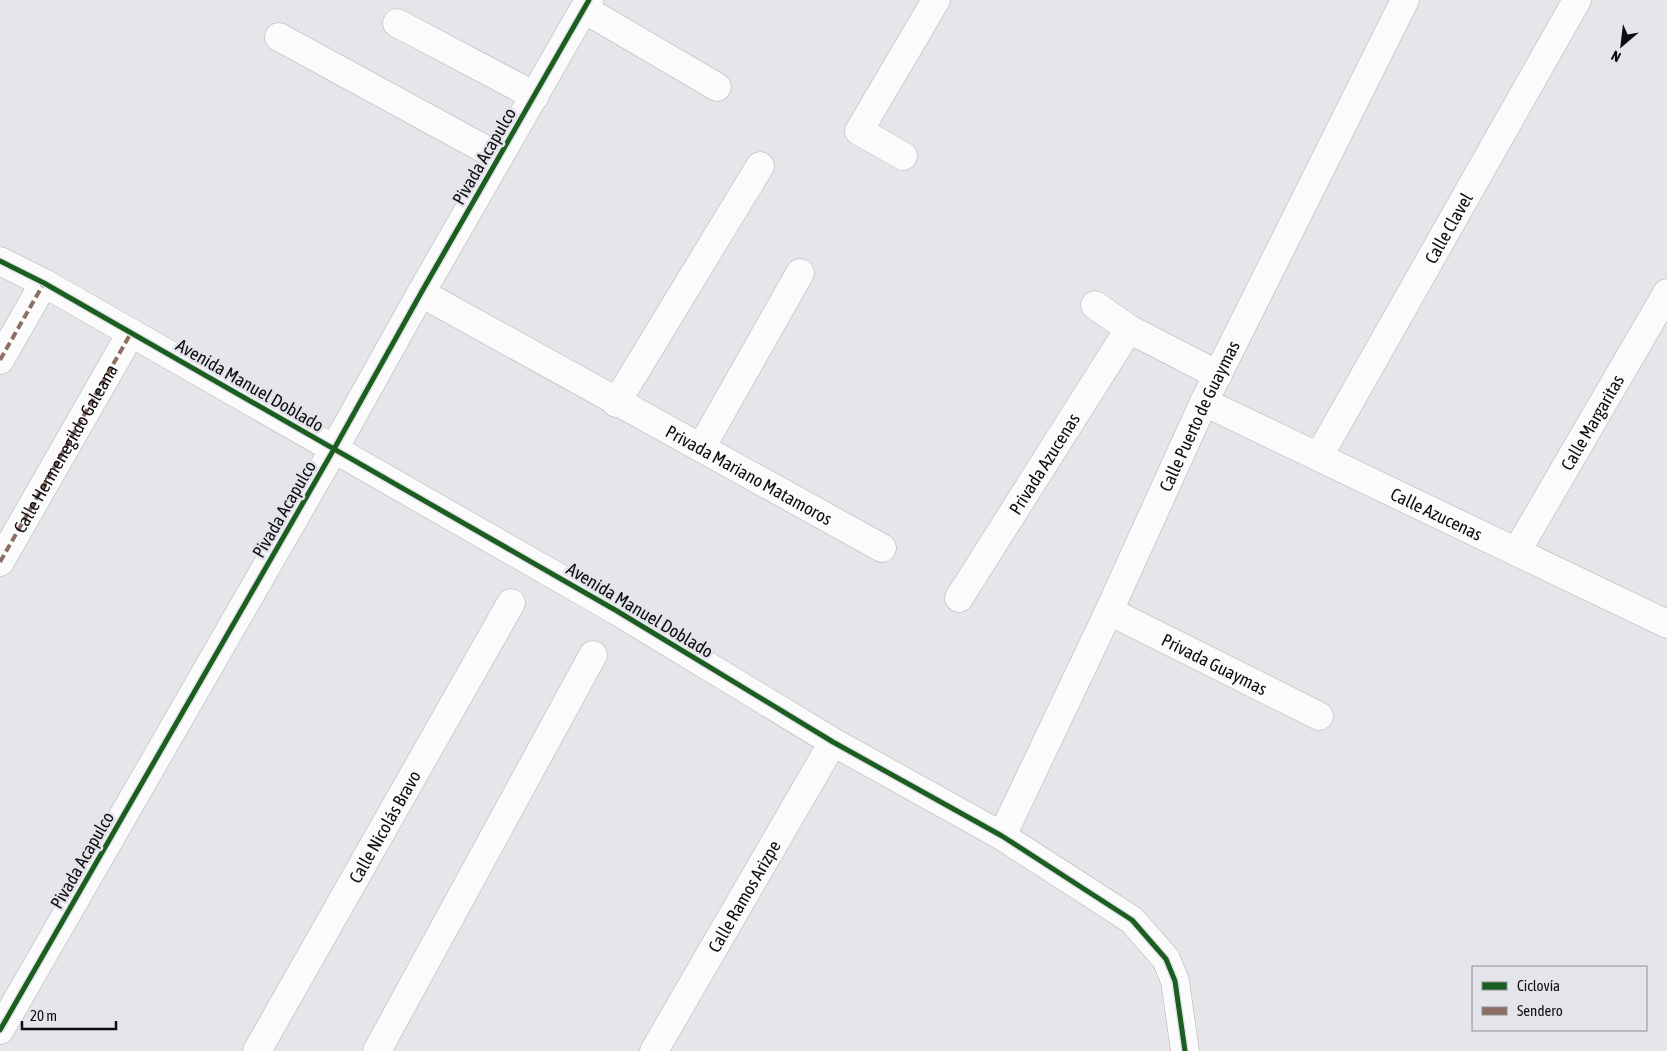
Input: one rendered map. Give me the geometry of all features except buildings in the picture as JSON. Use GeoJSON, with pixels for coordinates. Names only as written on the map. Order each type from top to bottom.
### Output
{"type":"FeatureCollection","features":[{"type":"Feature","properties":{"kind":"street"},"geometry":{"type":"LineString","coordinates":[[903,156],[859,131],[936,0]]}},
{"type":"Feature","properties":{"kind":"street","name":"Calle Puerto de Guaymas"},"geometry":{"type":"LineString","coordinates":[[1002,836],[1109,611],[1204,402],[1406,0]]}},
{"type":"Feature","properties":{"kind":"street","name":"Calle Clavel"},"geometry":{"type":"LineString","coordinates":[[1319,456],[1577,0]]}},
{"type":"Feature","properties":{"kind":"street"},"geometry":{"type":"LineString","coordinates":[[587,5],[717,87]]}},
{"type":"Feature","properties":{"kind":"street","name":"Pivada Acapulco"},"geometry":{"type":"LineString","coordinates":[[0,1030],[587,5]]}},
{"type":"Feature","properties":{"kind":"street"},"geometry":{"type":"LineString","coordinates":[[397,23],[534,96]]}},
{"type":"Feature","properties":{"kind":"street"},"geometry":{"type":"LineString","coordinates":[[279,37],[499,157]]}},
{"type":"Feature","properties":{"kind":"street"},"geometry":{"type":"LineString","coordinates":[[616,402],[760,166]]}},
{"type":"Feature","properties":{"kind":"street","name":"Avenida Manuel Doblado"},"geometry":{"type":"LineString","coordinates":[[0,261],[44,283],[617,611],[833,742],[1002,836],[1132,920],[1166,959],[1174,981],[1185,1051]]}},
{"type":"Feature","properties":{"kind":"street"},"geometry":{"type":"LineString","coordinates":[[701,448],[800,273]]}},
{"type":"Feature","properties":{"kind":"street"},"geometry":{"type":"LineString","coordinates":[[0,360],[44,283]]}},
{"type":"Feature","properties":{"kind":"street","name":"Calle Margaritas"},"geometry":{"type":"LineString","coordinates":[[1516,551],[1667,292]]}},
{"type":"Feature","properties":{"kind":"street","name":"Privada Mariano Matamoros"},"geometry":{"type":"LineString","coordinates":[[421,293],[882,548]]}},
{"type":"Feature","properties":{"kind":"street"},"geometry":{"type":"LineString","coordinates":[[1095,305],[1129,329],[1218,375]]}},
{"type":"Feature","properties":{"kind":"street","name":"Privada Azucenas"},"geometry":{"type":"LineString","coordinates":[[959,598],[1129,329]]}},
{"type":"Feature","properties":{"kind":"street","name":"Calle Hermenegildo Galeana"},"geometry":{"type":"LineString","coordinates":[[0,562],[131,333]]}},
{"type":"Feature","properties":{"kind":"street","name":"Calle Azucenas"},"geometry":{"type":"LineString","coordinates":[[1204,402],[1667,624]]}},
{"type":"Feature","properties":{"kind":"street","name":"Calle Nicolás Bravo"},"geometry":{"type":"LineString","coordinates":[[258,1051],[511,603]]}},
{"type":"Feature","properties":{"kind":"street","name":"Privada Guaymas"},"geometry":{"type":"LineString","coordinates":[[1109,611],[1319,716]]}},
{"type":"Feature","properties":{"kind":"street"},"geometry":{"type":"LineString","coordinates":[[377,1051],[593,655]]}},
{"type":"Feature","properties":{"kind":"street","name":"Calle Ramos Arizpe"},"geometry":{"type":"LineString","coordinates":[[654,1051],[833,742]]}},
{"type":"Feature","properties":{"kind":"marked path"},"geometry":{"type":"LineString","coordinates":[[0,360],[44,283]]}},
{"type":"Feature","properties":{"kind":"marked path"},"geometry":{"type":"LineString","coordinates":[[0,562],[131,333]]}},
{"type":"Feature","properties":{"kind":"cycle path"},"geometry":{"type":"LineString","coordinates":[[0,1030],[334,449],[589,0]]}},
{"type":"Feature","properties":{"kind":"cycle path"},"geometry":{"type":"LineString","coordinates":[[0,261],[44,283],[617,611],[833,742],[1002,836],[1132,920],[1166,959],[1175,981],[1185,1051]]}}]}
